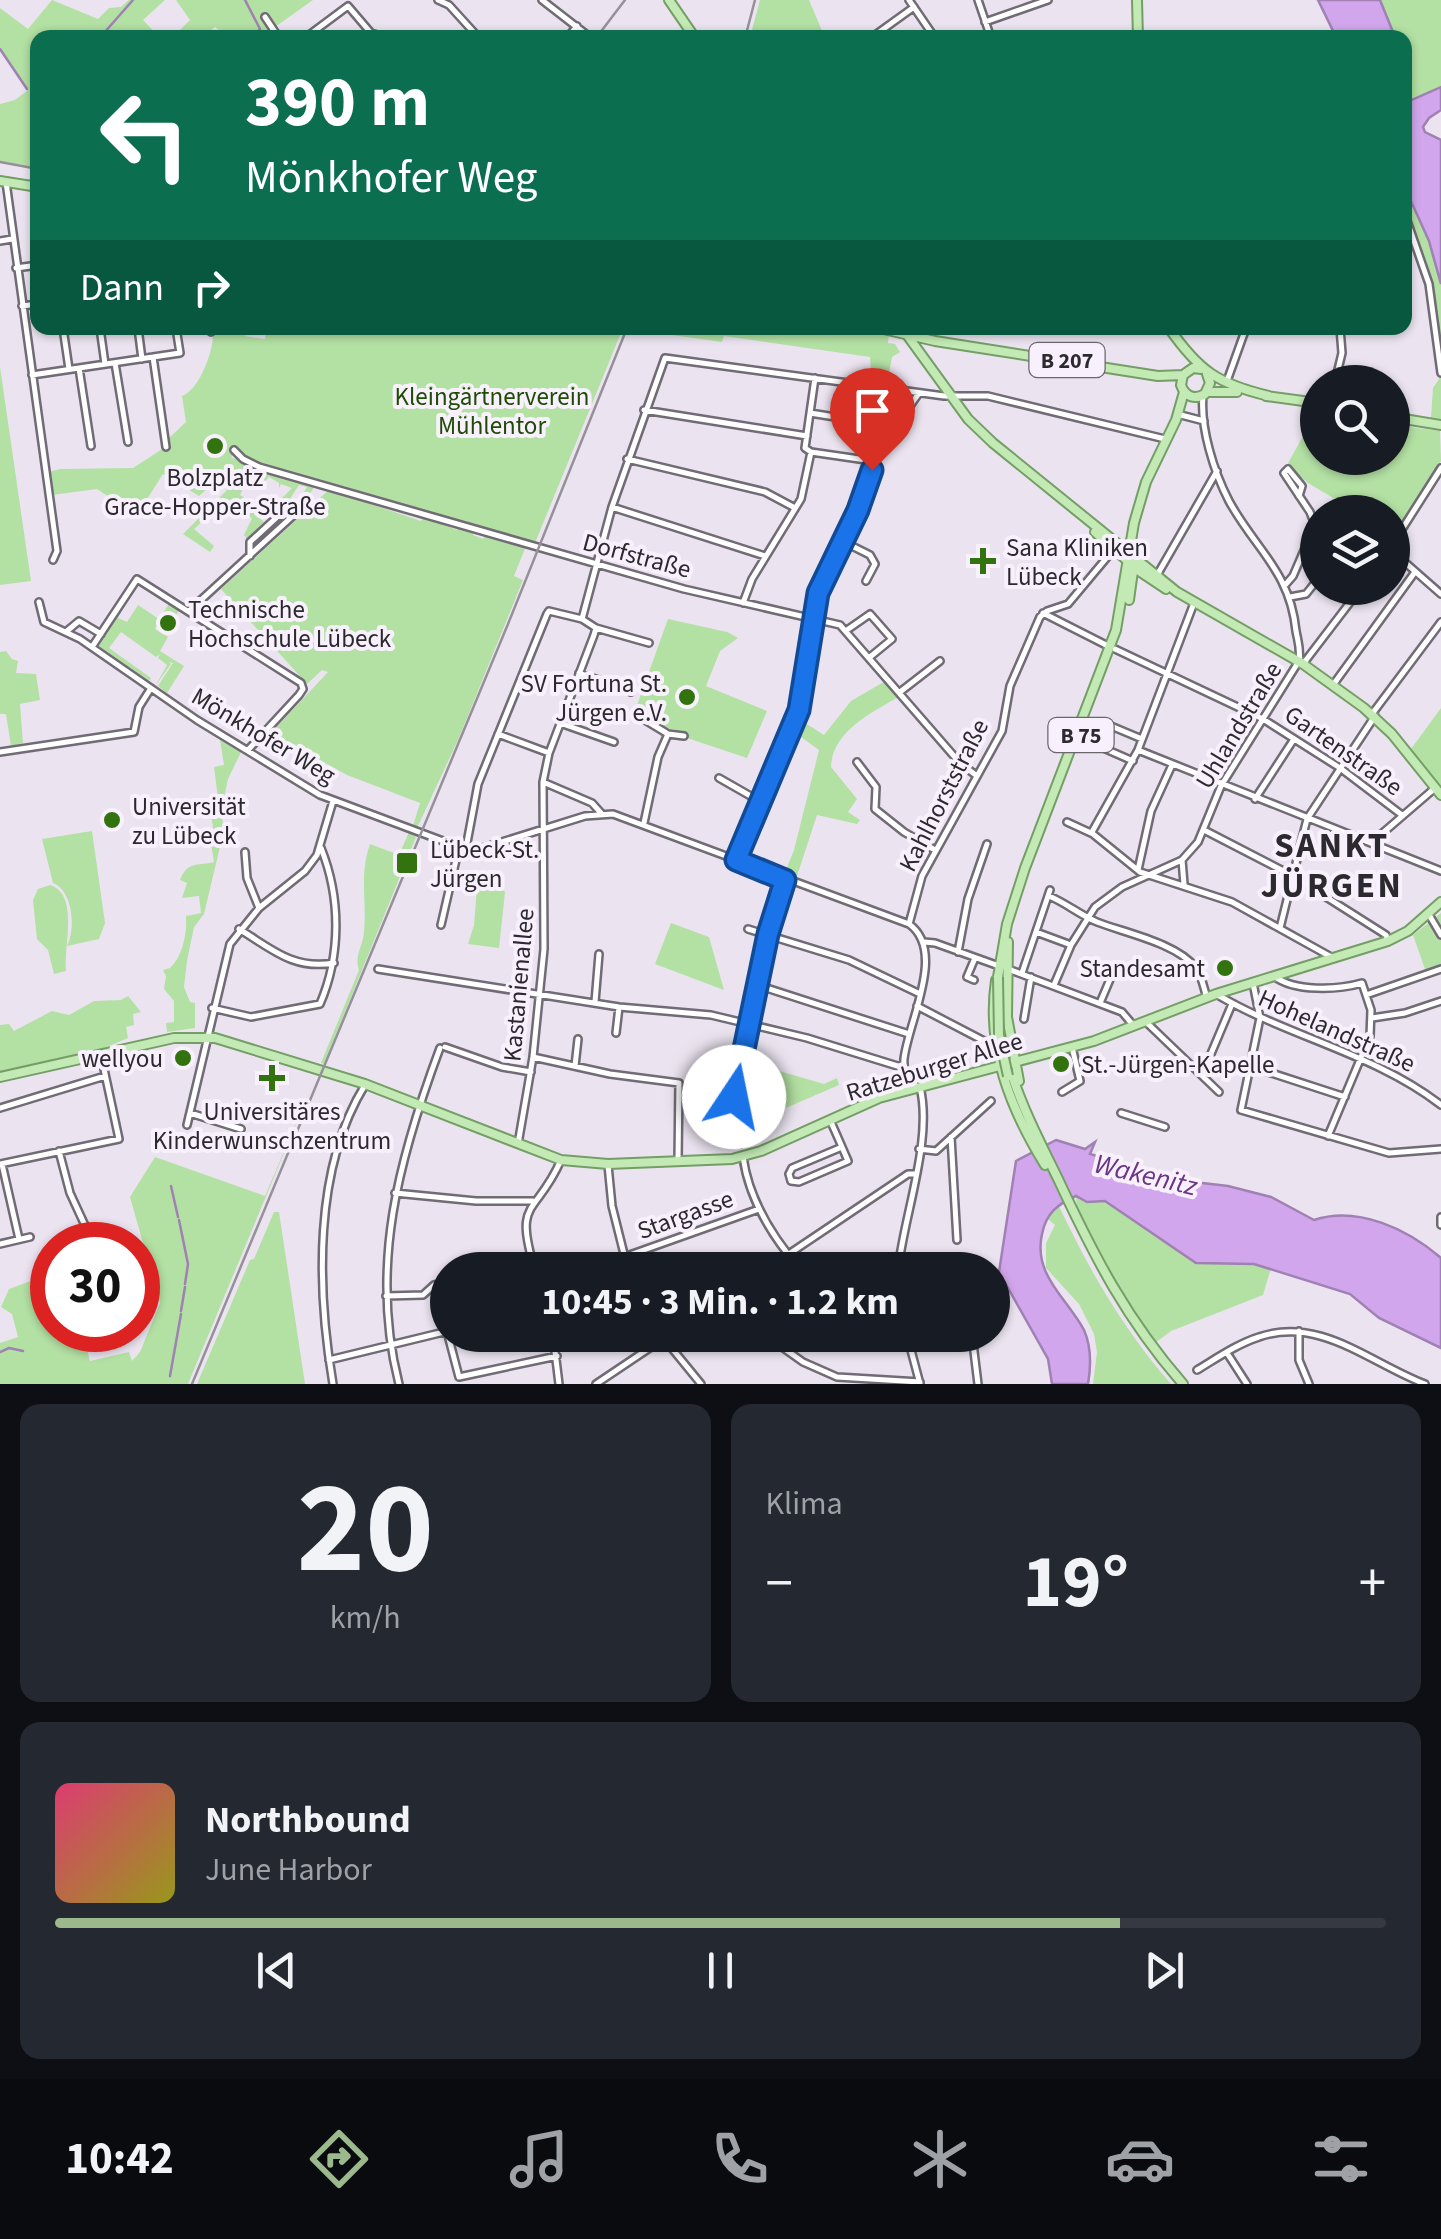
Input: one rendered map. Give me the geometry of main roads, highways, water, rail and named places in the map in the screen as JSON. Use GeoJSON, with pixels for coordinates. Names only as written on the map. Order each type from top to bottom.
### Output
{"type":"FeatureCollection","features":[{"type":"Feature","properties":{"kind":"main road"},"geometry":{"type":"LineString","coordinates":[[669,0],[690,30]]}},
{"type":"Feature","properties":{"kind":"main road"},"geometry":{"type":"LineString","coordinates":[[1137,0],[1138,30]]}},
{"type":"Feature","properties":{"kind":"main road"},"geometry":{"type":"LineString","coordinates":[[3,182],[30,186]]}},
{"type":"Feature","properties":{"kind":"main road"},"geometry":{"type":"LineString","coordinates":[[908,335],[979,431],[1152,577],[1301,662],[1373,715],[1438,792]]}},
{"type":"Feature","properties":{"kind":"main road","name":"B 207"},"geometry":{"type":"LineString","coordinates":[[920,335],[1158,376],[1192,389]]}},
{"type":"Feature","properties":{"kind":"main road"},"geometry":{"type":"LineString","coordinates":[[1173,335],[1210,382],[1192,389]]}},
{"type":"Feature","properties":{"kind":"main road"},"geometry":{"type":"LineString","coordinates":[[922,355],[924,346],[940,341]]}},
{"type":"Feature","properties":{"kind":"main road"},"geometry":{"type":"LineString","coordinates":[[1184,349],[1192,389]]}},
{"type":"Feature","properties":{"kind":"main road"},"geometry":{"type":"LineString","coordinates":[[1204,372],[1269,396]]}},
{"type":"Feature","properties":{"kind":"main road"},"geometry":{"type":"LineString","coordinates":[[1192,389],[1204,372]]}},
{"type":"Feature","properties":{"kind":"main road"},"geometry":{"type":"LineString","coordinates":[[1192,389],[1300,401]]}},
{"type":"Feature","properties":{"kind":"main road","name":"B 75"},"geometry":{"type":"LineString","coordinates":[[1180,1384],[1128,1315],[1047,1164],[1011,1072],[1002,1017],[1002,970],[1007,924],[1024,868],[1112,648],[1132,561],[1139,505],[1164,439],[1192,389]]}},
{"type":"Feature","properties":{"kind":"main road"},"geometry":{"type":"LineString","coordinates":[[1410,420],[1441,425]]}},
{"type":"Feature","properties":{"kind":"main road","name":"B 75"},"geometry":{"type":"LineString","coordinates":[[1002,970],[1032,861],[1128,603],[1139,505]]}},
{"type":"Feature","properties":{"kind":"main road"},"geometry":{"type":"LineString","coordinates":[[1114,546],[1134,522]]}},
{"type":"Feature","properties":{"kind":"main road"},"geometry":{"type":"LineString","coordinates":[[1128,603],[1138,586],[1152,577]]}},
{"type":"Feature","properties":{"kind":"main road","name":"Ratzeburger Allee"},"geometry":{"type":"LineString","coordinates":[[0,1077],[174,1038],[205,1038],[365,1084],[562,1160],[608,1164],[743,1157],[879,1098],[999,1065],[1011,1072],[1211,996],[1388,941],[1408,931],[1441,902]]}},
{"type":"Feature","properties":{"kind":"main road"},"geometry":{"type":"LineString","coordinates":[[1002,970],[992,1004],[999,1065],[1011,1072]]}},
{"type":"Feature","properties":{"kind":"water"},"geometry":{"type":"Polygon","coordinates":[[[1318,0],[1380,0],[1392,30],[1333,30],[1318,0]]]}},
{"type":"Feature","properties":{"kind":"water"},"geometry":{"type":"Polygon","coordinates":[[[1441,87],[1441,110],[1423,127],[1441,140],[1441,284],[1429,241],[1412,203],[1412,100],[1441,87]]]}},
{"type":"Feature","properties":{"kind":"water","name":"Wakenitz"},"geometry":{"type":"Polygon","coordinates":[[[1056,1140],[1085,1149],[1095,1142],[1090,1154],[1177,1180],[1228,1186],[1271,1197],[1314,1220],[1331,1216],[1365,1218],[1398,1230],[1441,1258],[1441,1348],[1379,1318],[1350,1294],[1254,1264],[1196,1263],[1105,1201],[1087,1202],[1076,1196],[1050,1215],[1040,1249],[1047,1274],[1084,1330],[1089,1377],[1088,1384],[1052,1384],[1048,1359],[1010,1292],[1010,1252],[1002,1252],[1016,1161],[1056,1140]]]}},
{"type":"Feature","properties":{"kind":"waterway"},"geometry":{"type":"LineString","coordinates":[[107,30],[133,0]]}},
{"type":"Feature","properties":{"kind":"waterway"},"geometry":{"type":"LineString","coordinates":[[245,0],[259,30]]}},
{"type":"Feature","properties":{"kind":"waterway"},"geometry":{"type":"LineString","coordinates":[[0,49],[27,89]]}},
{"type":"Feature","properties":{"kind":"waterway"},"geometry":{"type":"LineString","coordinates":[[171,1186],[178,1217]]}},
{"type":"Feature","properties":{"kind":"waterway"},"geometry":{"type":"LineString","coordinates":[[179,1220],[188,1264],[185,1284]]}},
{"type":"Feature","properties":{"kind":"waterway"},"geometry":{"type":"LineString","coordinates":[[181,1311],[185,1287]]}},
{"type":"Feature","properties":{"kind":"waterway"},"geometry":{"type":"LineString","coordinates":[[170,1376],[181,1314]]}},
{"type":"Feature","properties":{"kind":"waterway"},"geometry":{"type":"LineString","coordinates":[[0,1352],[9,1348],[23,1351]]}},
{"type":"Feature","properties":{"kind":"railway"},"geometry":{"type":"LineString","coordinates":[[602,30],[625,0]]}},
{"type":"Feature","properties":{"kind":"railway"},"geometry":{"type":"LineString","coordinates":[[747,30],[755,0]]}},
{"type":"Feature","properties":{"kind":"railway"},"geometry":{"type":"LineString","coordinates":[[0,162],[30,168]]}},
{"type":"Feature","properties":{"kind":"railway"},"geometry":{"type":"LineString","coordinates":[[192,1384],[624,335]]}},
{"type":"Feature","properties":{"kind":"place","name":"Bolzplatz Grace-Hopper-Straße"},"geometry":{"type":"Point","coordinates":[215,446]}},
{"type":"Feature","properties":{"kind":"place","name":"Sana Kliniken Lübeck"},"geometry":{"type":"Point","coordinates":[983,561]}},
{"type":"Feature","properties":{"kind":"place","name":"Technische Hochschule Lübeck"},"geometry":{"type":"Point","coordinates":[168,623]}},
{"type":"Feature","properties":{"kind":"place","name":"SV Fortuna St. Jürgen e.V."},"geometry":{"type":"Point","coordinates":[687,697]}},
{"type":"Feature","properties":{"kind":"place","name":"Universität zu Lübeck"},"geometry":{"type":"Point","coordinates":[112,820]}},
{"type":"Feature","properties":{"kind":"place","name":"Lübeck-St. Jürgen"},"geometry":{"type":"Point","coordinates":[407,863]}},
{"type":"Feature","properties":{"kind":"place","name":"Standesamt"},"geometry":{"type":"Point","coordinates":[1225,968]}},
{"type":"Feature","properties":{"kind":"place","name":"wellyou"},"geometry":{"type":"Point","coordinates":[183,1058]}},
{"type":"Feature","properties":{"kind":"place","name":"St.-Jürgen-Kapelle"},"geometry":{"type":"Point","coordinates":[1061,1064]}},
{"type":"Feature","properties":{"kind":"place","name":"Universitäres Kinderwunschzentrum"},"geometry":{"type":"Point","coordinates":[272,1078]}},
{"type":"Feature","properties":{"kind":"district","name":"SANKT JÜRGEN"},"geometry":{"type":"Point","coordinates":[1332,865]}},
{"type":"Feature","properties":{"kind":"park label","name":"Kleingärtnerverein Mühlentor"},"geometry":{"type":"Point","coordinates":[492,410]}}]}
